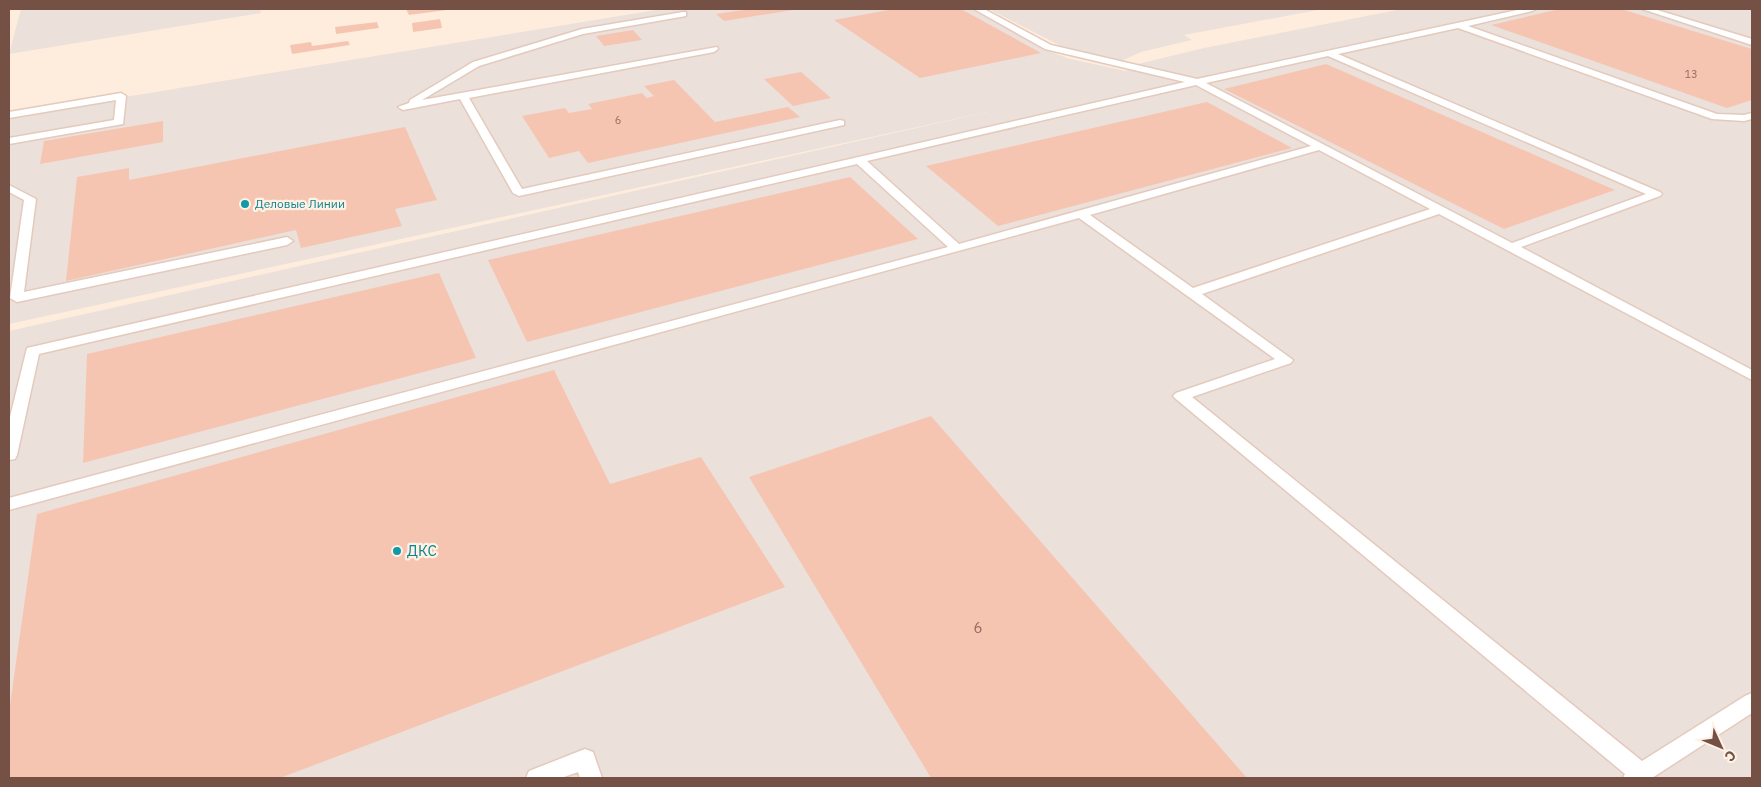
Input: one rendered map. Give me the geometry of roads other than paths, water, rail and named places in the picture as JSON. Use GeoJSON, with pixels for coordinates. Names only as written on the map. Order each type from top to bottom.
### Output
{"type":"FeatureCollection","features":[{"type":"Feature","properties":{"kind":"lane"},"geometry":{"type":"LineString","coordinates":[[978,9],[1048,47],[1197,82],[1752,376]]}},
{"type":"Feature","properties":{"kind":"lane"},"geometry":{"type":"LineString","coordinates":[[9,455],[32,351],[1197,82],[1532,9]]}},
{"type":"Feature","properties":{"kind":"lane"},"geometry":{"type":"LineString","coordinates":[[1646,9],[1752,42]]}},
{"type":"Feature","properties":{"kind":"lane"},"geometry":{"type":"LineString","coordinates":[[683,14],[582,32],[476,64],[403,107],[714,49]]}},
{"type":"Feature","properties":{"kind":"lane"},"geometry":{"type":"LineString","coordinates":[[1458,25],[1716,117],[1744,118],[1752,116]]}},
{"type":"Feature","properties":{"kind":"lane"},"geometry":{"type":"LineString","coordinates":[[1328,54],[1656,194],[1511,247]]}},
{"type":"Feature","properties":{"kind":"lane"},"geometry":{"type":"LineString","coordinates":[[9,115],[121,96],[120,122],[9,141]]}},
{"type":"Feature","properties":{"kind":"lane"},"geometry":{"type":"LineString","coordinates":[[464,96],[519,193],[840,123]]}},
{"type":"Feature","properties":{"kind":"lane"},"geometry":{"type":"LineString","coordinates":[[9,504],[957,248],[1320,147]]}},
{"type":"Feature","properties":{"kind":"lane"},"geometry":{"type":"LineString","coordinates":[[859,160],[957,248]]}},
{"type":"Feature","properties":{"kind":"lane"},"geometry":{"type":"LineString","coordinates":[[9,188],[30,199],[17,298],[287,241]]}},
{"type":"Feature","properties":{"kind":"lane"},"geometry":{"type":"LineString","coordinates":[[1191,292],[1440,210]]}},
{"type":"Feature","properties":{"kind":"lane"},"geometry":{"type":"LineString","coordinates":[[1081,214],[1286,360],[1182,396],[1637,776],[1752,702]]}},
{"type":"Feature","properties":{"kind":"lane"},"geometry":{"type":"LineString","coordinates":[[537,778],[585,759],[591,778]]}},
{"type":"Feature","properties":{"kind":"place","name":"Деловые Линии"},"geometry":{"type":"Point","coordinates":[245,204]}},
{"type":"Feature","properties":{"kind":"place","name":"ДКС"},"geometry":{"type":"Point","coordinates":[397,551]}}]}
